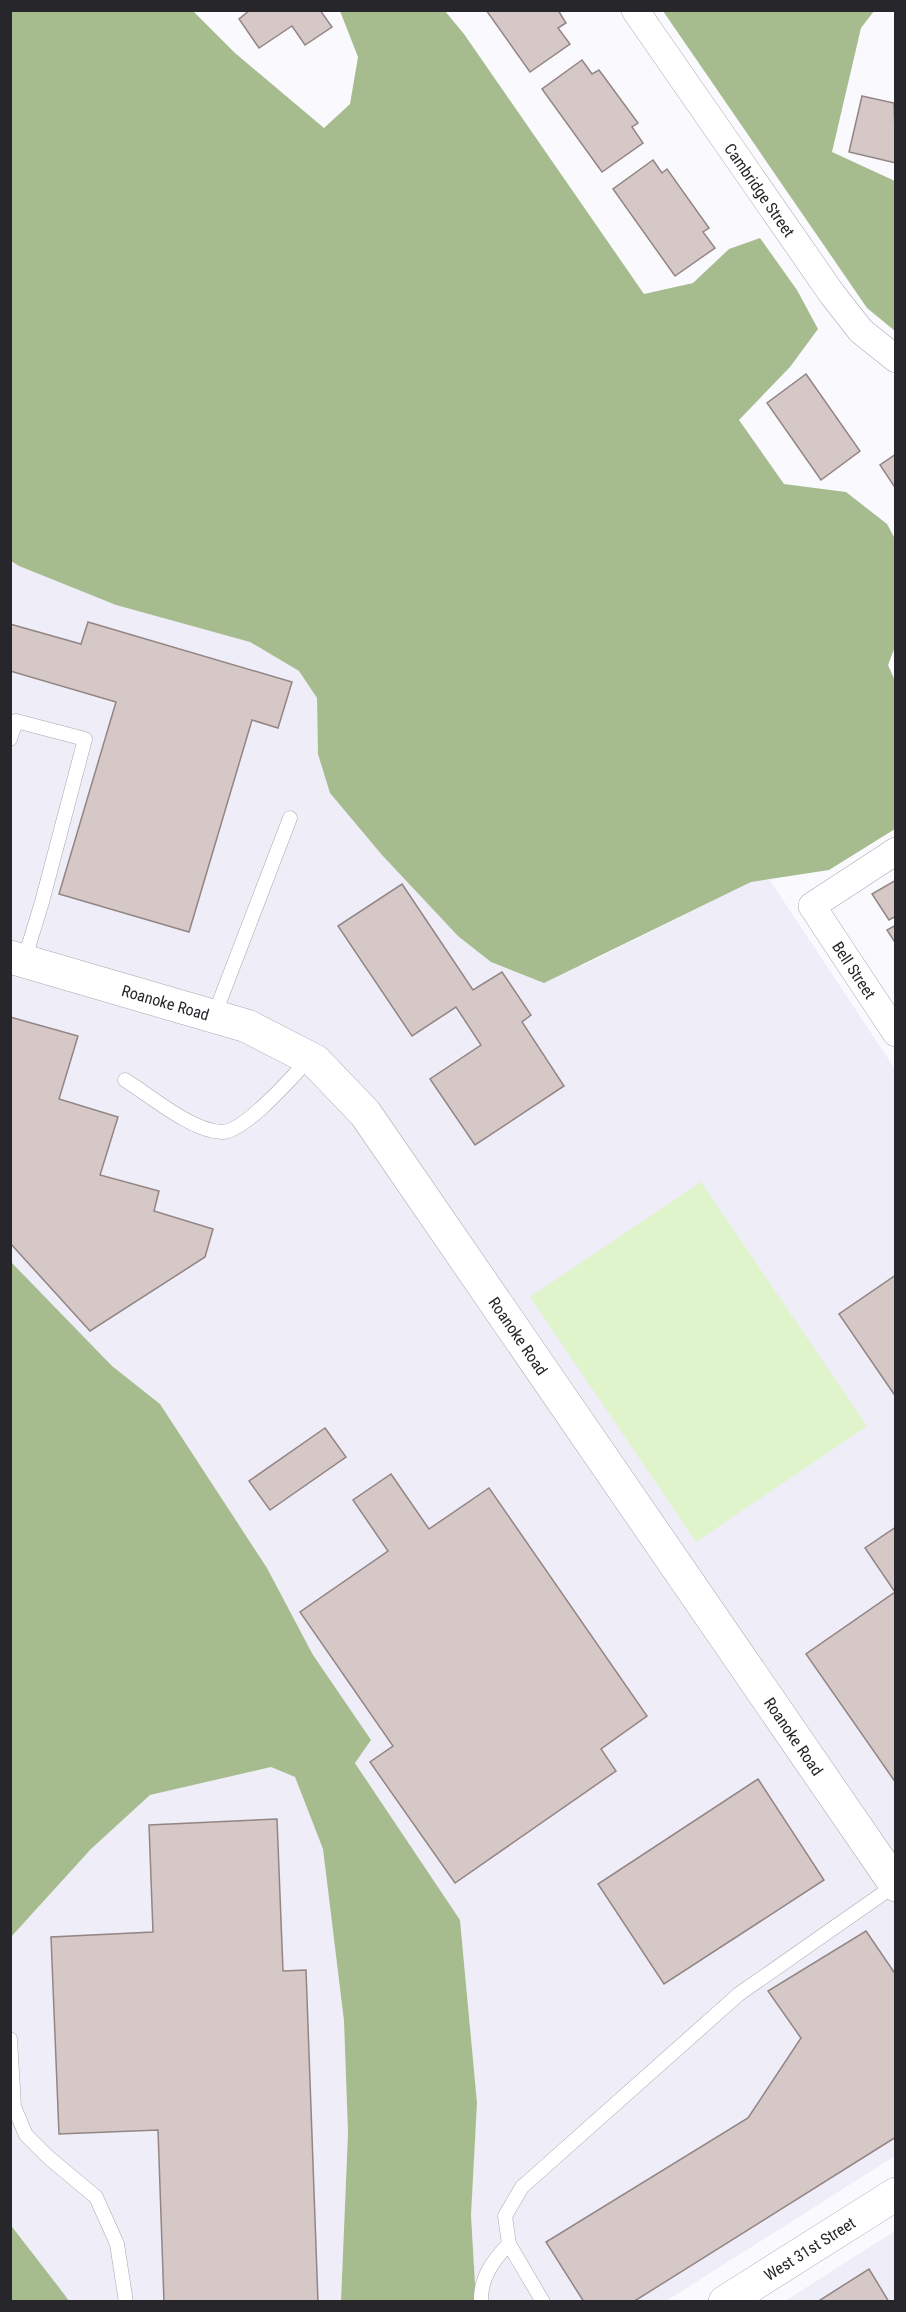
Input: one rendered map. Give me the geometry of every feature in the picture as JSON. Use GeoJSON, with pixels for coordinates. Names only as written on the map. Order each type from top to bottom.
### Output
{"type":"FeatureCollection","features":[{"type":"Feature","properties":{"kind":"street","name":"Cambridge Street"},"geometry":{"type":"LineString","coordinates":[[635,10],[832,294],[861,331],[896,359]]}},
{"type":"Feature","properties":{"kind":"street","name":"Bell Street"},"geometry":{"type":"LineString","coordinates":[[896,851],[812,906],[896,1033]]}},
{"type":"Feature","properties":{"kind":"street","name":"Roanoke Road"},"geometry":{"type":"LineString","coordinates":[[17,959],[247,1026],[309,1059],[365,1113],[895,1885]]}},
{"type":"Feature","properties":{"kind":"street","name":"West 31st Street"},"geometry":{"type":"LineString","coordinates":[[725,2301],[896,2194]]}},
{"type":"Feature","properties":{"kind":"lane"},"geometry":{"type":"LineString","coordinates":[[10,739],[16,721],[85,739],[42,902],[17,959]]}},
{"type":"Feature","properties":{"kind":"lane"},"geometry":{"type":"LineString","coordinates":[[214,1016],[290,818]]}},
{"type":"Feature","properties":{"kind":"lane"},"geometry":{"type":"LineString","coordinates":[[125,1080],[196,1126],[224,1132],[254,1116],[309,1059]]}},
{"type":"Feature","properties":{"kind":"lane"},"geometry":{"type":"LineString","coordinates":[[543,2301],[509,2244],[505,2216],[522,2187],[739,1994],[895,1885]]}},
{"type":"Feature","properties":{"kind":"lane"},"geometry":{"type":"LineString","coordinates":[[10,2039],[14,2107],[26,2135],[48,2157],[96,2197],[117,2244],[126,2301]]}},
{"type":"Feature","properties":{"kind":"lane"},"geometry":{"type":"LineString","coordinates":[[482,2301],[481,2294],[490,2264],[509,2244]]}},
{"type":"Feature","properties":{"kind":"shaded area"},"geometry":{"type":"Polygon","coordinates":[[[10,561],[116,605],[250,642],[299,671],[317,698],[318,754],[582,966],[751,882],[769,879],[895,1069],[895,2156],[666,2301],[476,2301],[471,2215],[477,2103],[460,1920],[355,1762],[313,1655],[267,1568],[160,1404],[112,1366],[11,1264],[10,561]]]}},
{"type":"Feature","properties":{"kind":"shaded area"},"geometry":{"type":"Polygon","coordinates":[[[271,1767],[295,1777],[323,1849],[344,2021],[348,2133],[341,2301],[69,2301],[11,2224],[11,1937],[91,1849],[150,1795],[271,1767]]]}},
{"type":"Feature","properties":{"kind":"shaded area"},"geometry":{"type":"Polygon","coordinates":[[[895,2231],[895,2301],[785,2301],[895,2231]]]}},
{"type":"Feature","properties":{"kind":"green space"},"geometry":{"type":"Polygon","coordinates":[[[10,11],[193,11],[235,53],[324,128],[350,104],[358,57],[340,11],[445,11],[464,34],[644,294],[693,283],[729,249],[760,238],[797,290],[818,329],[790,367],[739,420],[784,484],[846,492],[887,524],[895,539],[895,647],[888,665],[896,683],[895,829],[829,870],[751,882],[544,983],[491,962],[458,936],[382,855],[330,793],[318,754],[317,698],[299,671],[250,642],[116,605],[11,561],[10,11]]]}},
{"type":"Feature","properties":{"kind":"green space"},"geometry":{"type":"Polygon","coordinates":[[[663,11],[874,11],[861,28],[832,152],[895,181],[895,331],[867,308],[663,11]]]}},
{"type":"Feature","properties":{"kind":"green space"},"geometry":{"type":"Polygon","coordinates":[[[701,1182],[867,1426],[696,1542],[530,1297],[701,1182]]]}},
{"type":"Feature","properties":{"kind":"green space"},"geometry":{"type":"Polygon","coordinates":[[[10,1261],[112,1366],[160,1404],[267,1568],[313,1655],[371,1740],[355,1763],[460,1920],[477,2103],[471,2215],[476,2301],[341,2301],[348,2133],[344,2021],[323,1849],[295,1777],[271,1767],[150,1795],[91,1849],[11,1937],[10,1261]]]}},
{"type":"Feature","properties":{"kind":"green space"},"geometry":{"type":"Polygon","coordinates":[[[10,2224],[64,2294],[69,2301],[11,2301],[10,2224]]]}},
{"type":"Feature","properties":{"kind":"building"},"geometry":{"type":"Polygon","coordinates":[[[250,10],[320,10],[332,27],[305,45],[292,26],[259,48],[239,19],[250,10]]]}},
{"type":"Feature","properties":{"kind":"building"},"geometry":{"type":"Polygon","coordinates":[[[486,10],[558,10],[566,23],[558,28],[570,44],[530,72],[486,10]]]}},
{"type":"Feature","properties":{"kind":"building"},"geometry":{"type":"Polygon","coordinates":[[[582,60],[592,74],[599,70],[638,123],[632,127],[643,143],[602,172],[542,89],[582,60]]]}},
{"type":"Feature","properties":{"kind":"building"},"geometry":{"type":"Polygon","coordinates":[[[862,96],[894,103],[896,163],[849,152],[862,96]]]}},
{"type":"Feature","properties":{"kind":"building"},"geometry":{"type":"Polygon","coordinates":[[[653,160],[662,173],[667,169],[709,228],[703,232],[715,248],[675,276],[613,189],[653,160]]]}},
{"type":"Feature","properties":{"kind":"building"},"geometry":{"type":"Polygon","coordinates":[[[806,374],[860,451],[821,480],[767,403],[806,374]]]}},
{"type":"Feature","properties":{"kind":"building"},"geometry":{"type":"Polygon","coordinates":[[[896,454],[896,489],[880,465],[896,454]]]}},
{"type":"Feature","properties":{"kind":"building"},"geometry":{"type":"Polygon","coordinates":[[[88,622],[292,682],[278,728],[252,720],[189,932],[59,894],[116,702],[10,671],[10,624],[81,644],[88,622]]]}},
{"type":"Feature","properties":{"kind":"building"},"geometry":{"type":"Polygon","coordinates":[[[896,880],[896,916],[889,920],[872,894],[896,880]]]}},
{"type":"Feature","properties":{"kind":"building"},"geometry":{"type":"Polygon","coordinates":[[[402,884],[473,990],[502,972],[531,1015],[522,1022],[564,1086],[475,1145],[430,1079],[481,1045],[456,1007],[412,1036],[338,926],[402,884]]]}},
{"type":"Feature","properties":{"kind":"building"},"geometry":{"type":"Polygon","coordinates":[[[896,925],[896,944],[887,930],[896,925]]]}},
{"type":"Feature","properties":{"kind":"building"},"geometry":{"type":"Polygon","coordinates":[[[10,1017],[78,1036],[59,1099],[118,1117],[100,1175],[159,1191],[154,1211],[213,1229],[205,1257],[90,1331],[10,1243],[10,1017]]]}},
{"type":"Feature","properties":{"kind":"building"},"geometry":{"type":"Polygon","coordinates":[[[896,1275],[896,1397],[839,1314],[896,1275]]]}},
{"type":"Feature","properties":{"kind":"building"},"geometry":{"type":"Polygon","coordinates":[[[325,1428],[346,1457],[270,1510],[249,1481],[325,1428]]]}},
{"type":"Feature","properties":{"kind":"building"},"geometry":{"type":"Polygon","coordinates":[[[391,1474],[429,1529],[489,1488],[647,1716],[601,1749],[616,1771],[455,1883],[370,1762],[393,1746],[300,1612],[388,1551],[353,1500],[391,1474]]]}},
{"type":"Feature","properties":{"kind":"building"},"geometry":{"type":"Polygon","coordinates":[[[896,1527],[896,1783],[806,1654],[895,1592],[865,1548],[896,1527]]]}},
{"type":"Feature","properties":{"kind":"building"},"geometry":{"type":"Polygon","coordinates":[[[758,1779],[824,1880],[664,1984],[598,1884],[758,1779]]]}},
{"type":"Feature","properties":{"kind":"building"},"geometry":{"type":"Polygon","coordinates":[[[277,1819],[283,1971],[306,1970],[318,2302],[164,2302],[158,2130],[59,2134],[51,1937],[153,1932],[149,1825],[277,1819]]]}},
{"type":"Feature","properties":{"kind":"building"},"geometry":{"type":"Polygon","coordinates":[[[866,1931],[896,1975],[896,2137],[633,2302],[584,2302],[546,2242],[748,2118],[801,2038],[768,1991],[866,1931]]]}},
{"type":"Feature","properties":{"kind":"building"},"geometry":{"type":"Polygon","coordinates":[[[869,2269],[889,2302],[817,2302],[869,2269]]]}}]}
